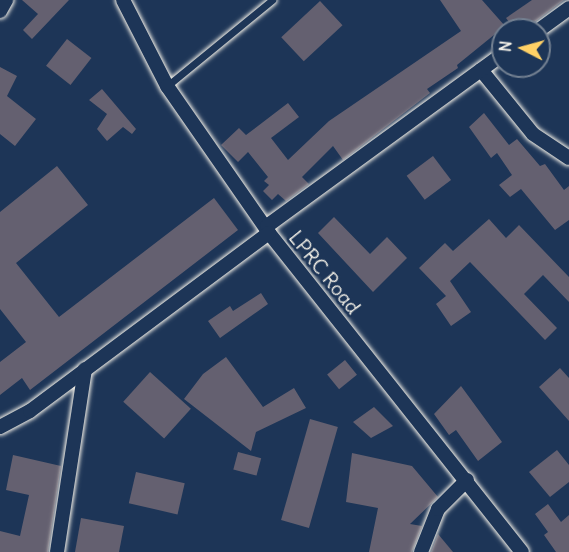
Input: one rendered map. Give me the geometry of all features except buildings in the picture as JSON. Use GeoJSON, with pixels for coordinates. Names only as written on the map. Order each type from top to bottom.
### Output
{"type":"FeatureCollection","features":[{"type":"Feature","properties":{"kind":"street"},"geometry":{"type":"LineString","coordinates":[[0,11],[6,0]]}},
{"type":"Feature","properties":{"kind":"street","name":"LPRC Road"},"geometry":{"type":"LineString","coordinates":[[123,0],[167,86],[268,229],[522,552]]}},
{"type":"Feature","properties":{"kind":"street"},"geometry":{"type":"LineString","coordinates":[[551,21],[569,8]]}},
{"type":"Feature","properties":{"kind":"street"},"geometry":{"type":"LineString","coordinates":[[0,427],[30,411],[491,63]]}},
{"type":"Feature","properties":{"kind":"street"},"geometry":{"type":"LineString","coordinates":[[481,70],[533,134],[569,158]]}},
{"type":"Feature","properties":{"kind":"street"},"geometry":{"type":"LineString","coordinates":[[57,552],[85,369]]}},
{"type":"Feature","properties":{"kind":"street"},"geometry":{"type":"LineString","coordinates":[[421,552],[438,509],[467,480]]}},
{"type":"Feature","properties":{"kind":"lane"},"geometry":{"type":"LineString","coordinates":[[167,86],[272,0]]}}]}
